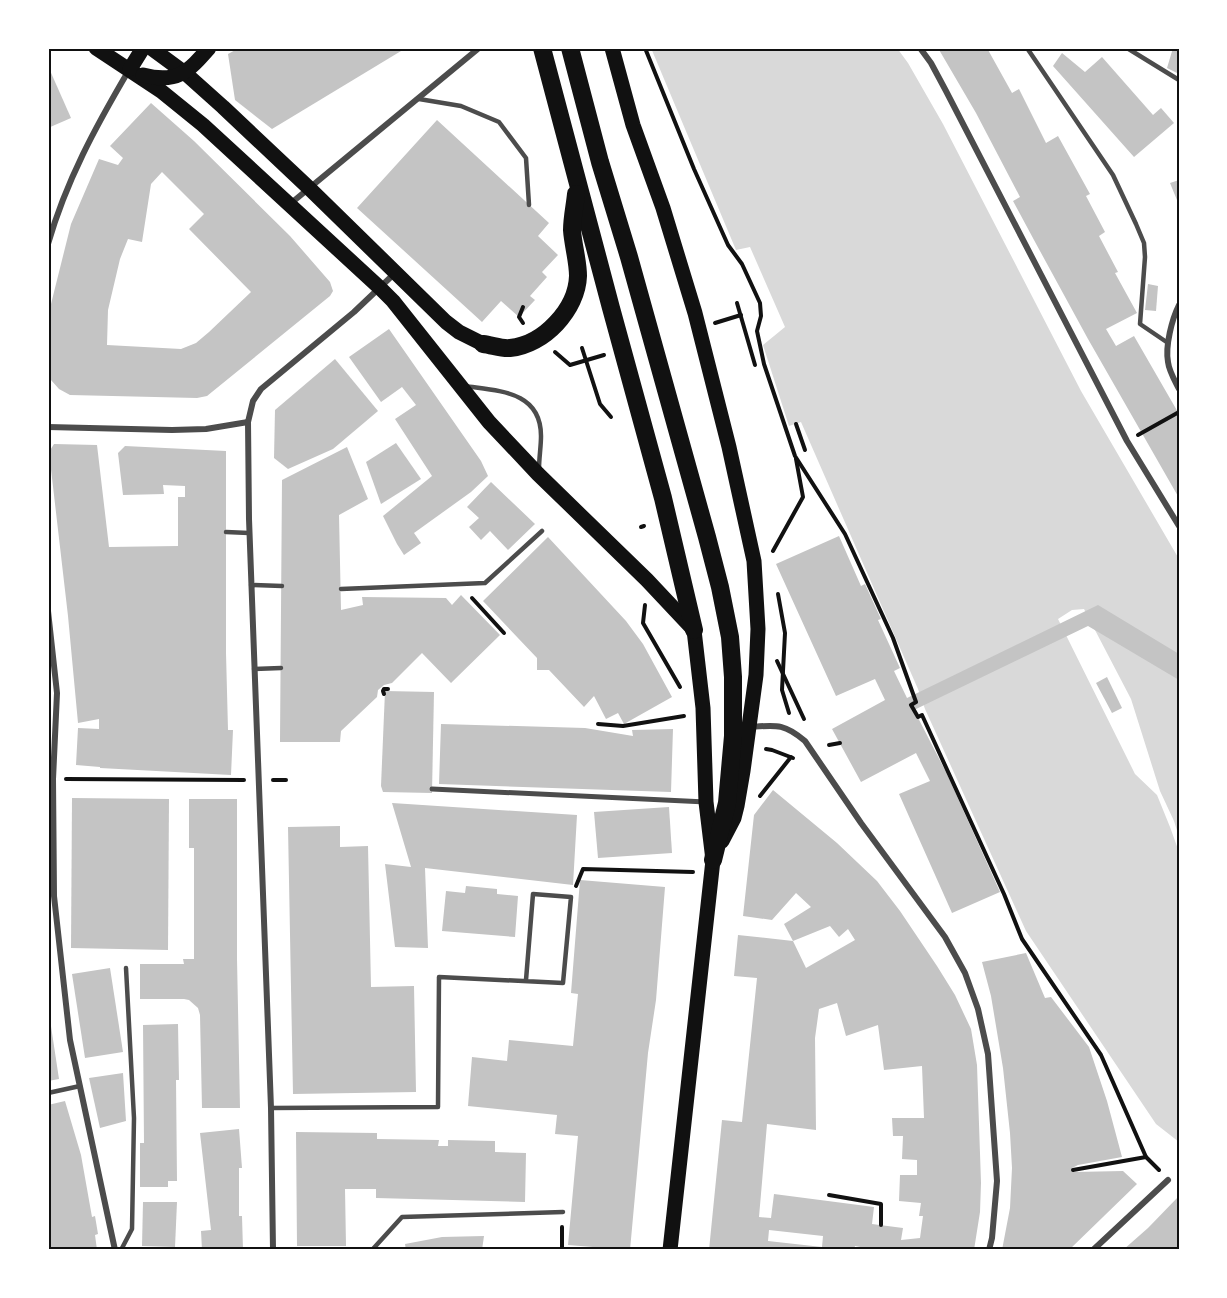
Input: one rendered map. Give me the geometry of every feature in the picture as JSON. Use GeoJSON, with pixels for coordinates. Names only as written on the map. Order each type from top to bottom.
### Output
{"type":"FeatureCollection","features":[{"type":"Feature","properties":{"kind":"highway"},"geometry":{"type":"LineString","coordinates":[[542,48],[663,498],[694,630]]}},
{"type":"Feature","properties":{"kind":"highway"},"geometry":{"type":"LineString","coordinates":[[570,48],[600,162],[650,330],[717,577],[730,637],[733,677],[742,723],[712,866]]}},
{"type":"Feature","properties":{"kind":"highway"},"geometry":{"type":"LineString","coordinates":[[483,344],[510,348],[528,343],[541,336],[562,318],[575,291],[578,276],[572,230],[577,180]]}},
{"type":"Feature","properties":{"kind":"main road"},"geometry":{"type":"LineString","coordinates":[[96,48],[130,69],[146,76],[166,79],[185,73],[209,48]]}},
{"type":"Feature","properties":{"kind":"main road"},"geometry":{"type":"LineString","coordinates":[[130,69],[142,48]]}},
{"type":"Feature","properties":{"kind":"main road"},"geometry":{"type":"LineString","coordinates":[[151,48],[185,73],[310,189],[446,322],[459,332],[483,344]]}},
{"type":"Feature","properties":{"kind":"main road"},"geometry":{"type":"LineString","coordinates":[[612,48],[633,125],[663,208],[695,313],[751,542],[756,580],[758,629],[756,675],[742,723]]}},
{"type":"Feature","properties":{"kind":"main road"},"geometry":{"type":"LineString","coordinates":[[130,69],[203,125],[380,288],[393,301],[489,422],[694,630],[703,708],[706,802],[712,866],[670,1250]]}},
{"type":"Feature","properties":{"kind":"street"},"geometry":{"type":"LineString","coordinates":[[290,205],[479,48]]}},
{"type":"Feature","properties":{"kind":"street"},"geometry":{"type":"LineString","coordinates":[[920,48],[946,90],[1127,441],[1179,526]]}},
{"type":"Feature","properties":{"kind":"street"},"geometry":{"type":"LineString","coordinates":[[48,244],[57,213],[82,155],[130,69]]}},
{"type":"Feature","properties":{"kind":"street"},"geometry":{"type":"LineString","coordinates":[[273,1250],[271,1108],[249,533],[248,422],[253,401],[261,388],[354,312],[396,272]]}},
{"type":"Feature","properties":{"kind":"street"},"geometry":{"type":"LineString","coordinates":[[1179,305],[1168,343],[1168,363],[1179,389]]}},
{"type":"Feature","properties":{"kind":"street"},"geometry":{"type":"LineString","coordinates":[[48,427],[206,429],[248,422]]}},
{"type":"Feature","properties":{"kind":"street"},"geometry":{"type":"LineString","coordinates":[[48,611],[57,693],[51,779],[54,896],[70,1040],[115,1250]]}},
{"type":"Feature","properties":{"kind":"street"},"geometry":{"type":"LineString","coordinates":[[742,723],[784,727],[805,741],[861,824],[945,937],[965,973],[978,1010],[988,1054],[997,1181],[989,1250]]}},
{"type":"Feature","properties":{"kind":"street"},"geometry":{"type":"LineString","coordinates":[[432,789],[706,802]]}},
{"type":"Feature","properties":{"kind":"street"},"geometry":{"type":"LineString","coordinates":[[1093,1250],[1168,1180]]}},
{"type":"Feature","properties":{"kind":"lane"},"geometry":{"type":"LineString","coordinates":[[1027,48],[1113,175],[1144,243],[1140,324],[1168,343]]}},
{"type":"Feature","properties":{"kind":"lane"},"geometry":{"type":"LineString","coordinates":[[1127,48],[1179,80]]}},
{"type":"Feature","properties":{"kind":"lane"},"geometry":{"type":"LineString","coordinates":[[419,99],[461,106],[499,122],[526,158],[529,205]]}},
{"type":"Feature","properties":{"kind":"lane"},"geometry":{"type":"LineString","coordinates":[[459,386],[510,393],[531,405],[537,416],[541,435],[538,474]]}},
{"type":"Feature","properties":{"kind":"lane"},"geometry":{"type":"LineString","coordinates":[[340,589],[485,584],[542,531]]}},
{"type":"Feature","properties":{"kind":"lane"},"geometry":{"type":"LineString","coordinates":[[226,532],[249,533]]}},
{"type":"Feature","properties":{"kind":"lane"},"geometry":{"type":"LineString","coordinates":[[251,585],[282,586]]}},
{"type":"Feature","properties":{"kind":"lane"},"geometry":{"type":"LineString","coordinates":[[254,669],[281,668]]}},
{"type":"Feature","properties":{"kind":"lane"},"geometry":{"type":"LineString","coordinates":[[271,1108],[438,1107],[439,976],[564,982],[571,897],[533,894],[526,980]]}},
{"type":"Feature","properties":{"kind":"lane"},"geometry":{"type":"LineString","coordinates":[[121,1250],[132,1229],[134,1118],[126,968]]}},
{"type":"Feature","properties":{"kind":"lane"},"geometry":{"type":"LineString","coordinates":[[48,1093],[80,1086]]}},
{"type":"Feature","properties":{"kind":"lane"},"geometry":{"type":"LineString","coordinates":[[372,1250],[402,1217],[562,1212]]}},
{"type":"Feature","properties":{"kind":"path"},"geometry":{"type":"LineString","coordinates":[[645,48],[694,169],[728,245],[742,264],[760,303],[761,316],[758,331],[764,364],[795,456],[803,497],[773,548],[771,557]]}},
{"type":"Feature","properties":{"kind":"path"},"geometry":{"type":"LineString","coordinates":[[738,303],[755,365]]}},
{"type":"Feature","properties":{"kind":"path"},"geometry":{"type":"LineString","coordinates":[[582,348],[600,405],[610,417]]}},
{"type":"Feature","properties":{"kind":"path"},"geometry":{"type":"LineString","coordinates":[[1127,441],[1179,412]]}},
{"type":"Feature","properties":{"kind":"path"},"geometry":{"type":"LineString","coordinates":[[796,424],[805,450]]}},
{"type":"Feature","properties":{"kind":"path"},"geometry":{"type":"LineString","coordinates":[[795,456],[845,534],[893,638],[916,702],[911,705],[918,717],[927,712]]}},
{"type":"Feature","properties":{"kind":"path"},"geometry":{"type":"LineString","coordinates":[[469,584],[470,596],[504,633]]}},
{"type":"Feature","properties":{"kind":"path"},"geometry":{"type":"LineString","coordinates":[[777,590],[785,633],[782,690],[794,732]]}},
{"type":"Feature","properties":{"kind":"path"},"geometry":{"type":"LineString","coordinates":[[645,602],[643,623],[682,690]]}},
{"type":"Feature","properties":{"kind":"path"},"geometry":{"type":"LineString","coordinates":[[783,675],[809,732],[815,754]]}},
{"type":"Feature","properties":{"kind":"path"},"geometry":{"type":"LineString","coordinates":[[384,694],[384,689],[388,689]]}},
{"type":"Feature","properties":{"kind":"path"},"geometry":{"type":"LineString","coordinates":[[598,724],[623,726],[684,716],[686,708]]}},
{"type":"Feature","properties":{"kind":"path"},"geometry":{"type":"LineString","coordinates":[[922,715],[1004,894],[1022,939],[1101,1055],[1146,1157],[1168,1180]]}},
{"type":"Feature","properties":{"kind":"path"},"geometry":{"type":"LineString","coordinates":[[829,745],[840,743]]}},
{"type":"Feature","properties":{"kind":"path"},"geometry":{"type":"LineString","coordinates":[[764,749],[802,761]]}},
{"type":"Feature","properties":{"kind":"path"},"geometry":{"type":"LineString","coordinates":[[757,800],[791,757]]}},
{"type":"Feature","properties":{"kind":"path"},"geometry":{"type":"LineString","coordinates":[[51,779],[286,780]]}},
{"type":"Feature","properties":{"kind":"path"},"geometry":{"type":"LineString","coordinates":[[583,869],[712,866]]}},
{"type":"Feature","properties":{"kind":"path"},"geometry":{"type":"LineString","coordinates":[[1073,1170],[1146,1157]]}},
{"type":"Feature","properties":{"kind":"path"},"geometry":{"type":"LineString","coordinates":[[829,1195],[881,1204],[881,1225]]}},
{"type":"Feature","properties":{"kind":"path"},"geometry":{"type":"LineString","coordinates":[[562,1212],[562,1250]]}},
{"type":"Feature","properties":{"kind":"shaded area"},"geometry":{"type":"Polygon","coordinates":[[[651,48],[897,48],[943,124],[1081,391],[1179,559],[1179,837],[1160,791],[1131,699],[1084,609],[1072,610],[1058,619],[1135,774],[1157,795],[1179,852],[1179,1142],[1156,1124],[1026,931],[925,709],[801,422],[789,426],[763,345],[785,327],[750,247],[736,250],[651,48]]]}},
{"type":"Feature","properties":{"kind":"building"},"geometry":{"type":"Polygon","coordinates":[[[239,48],[406,48],[272,129],[235,100],[228,54],[239,48]]]}},
{"type":"Feature","properties":{"kind":"building"},"geometry":{"type":"Polygon","coordinates":[[[938,48],[987,48],[1012,93],[1019,89],[1046,143],[1058,136],[1090,194],[1086,196],[1105,232],[1099,236],[1118,272],[1115,273],[1137,313],[1106,329],[1116,346],[1134,336],[1179,414],[1179,498],[1088,339],[1013,201],[1020,197],[976,113],[938,48]]]}},
{"type":"Feature","properties":{"kind":"building"},"geometry":{"type":"Polygon","coordinates":[[[1173,48],[1179,48],[1179,74],[1167,68],[1173,48]]]}},
{"type":"Feature","properties":{"kind":"building"},"geometry":{"type":"Polygon","coordinates":[[[1062,53],[1085,72],[1102,57],[1153,115],[1161,108],[1174,123],[1134,157],[1053,66],[1062,53]]]}},
{"type":"Feature","properties":{"kind":"building"},"geometry":{"type":"Polygon","coordinates":[[[48,66],[71,118],[48,128],[48,66]]]}},
{"type":"Feature","properties":{"kind":"building"},"geometry":{"type":"Polygon","coordinates":[[[151,103],[194,141],[290,236],[330,282],[333,291],[330,296],[207,396],[197,398],[70,395],[59,389],[48,374],[48,316],[71,224],[99,159],[118,165],[123,158],[110,146],[151,103]],[[162,172],[151,184],[142,242],[128,239],[120,259],[108,310],[107,345],[181,349],[196,343],[251,292],[189,229],[204,214],[162,172]]]}},
{"type":"Feature","properties":{"kind":"building"},"geometry":{"type":"Polygon","coordinates":[[[437,120],[549,223],[538,236],[558,255],[542,272],[547,277],[530,296],[535,300],[519,317],[501,301],[482,322],[357,208],[437,120]]]}},
{"type":"Feature","properties":{"kind":"building"},"geometry":{"type":"Polygon","coordinates":[[[1179,180],[1179,205],[1170,183],[1179,180]]]}},
{"type":"Feature","properties":{"kind":"building"},"geometry":{"type":"Polygon","coordinates":[[[1148,284],[1158,286],[1156,311],[1145,310],[1148,284]]]}},
{"type":"Feature","properties":{"kind":"building"},"geometry":{"type":"Polygon","coordinates":[[[389,329],[481,461],[488,476],[471,492],[414,533],[421,543],[404,555],[383,516],[432,476],[395,419],[416,405],[402,387],[381,402],[349,357],[389,329]]]}},
{"type":"Feature","properties":{"kind":"building"},"geometry":{"type":"Polygon","coordinates":[[[335,359],[378,411],[333,449],[288,469],[274,458],[275,410],[335,359]]]}},
{"type":"Feature","properties":{"kind":"building"},"geometry":{"type":"Polygon","coordinates":[[[396,443],[421,479],[381,504],[366,462],[396,443]]]}},
{"type":"Feature","properties":{"kind":"building"},"geometry":{"type":"Polygon","coordinates":[[[54,444],[97,445],[109,547],[178,546],[178,497],[185,497],[185,486],[163,485],[164,494],[123,495],[118,453],[125,446],[226,451],[226,653],[228,730],[233,730],[231,775],[76,765],[78,728],[99,729],[99,719],[78,723],[49,452],[54,444]]]}},
{"type":"Feature","properties":{"kind":"building"},"geometry":{"type":"Polygon","coordinates":[[[347,447],[368,499],[339,515],[341,610],[363,605],[362,597],[446,598],[452,605],[461,595],[500,635],[451,683],[422,653],[392,683],[378,690],[377,697],[341,731],[340,742],[280,742],[282,480],[347,447]]]}},
{"type":"Feature","properties":{"kind":"building"},"geometry":{"type":"Polygon","coordinates":[[[491,482],[535,524],[508,550],[490,531],[481,540],[469,527],[479,518],[467,507],[491,482]]]}},
{"type":"Feature","properties":{"kind":"building"},"geometry":{"type":"Polygon","coordinates":[[[839,536],[861,586],[865,584],[881,619],[878,620],[900,668],[894,671],[907,698],[1098,605],[1179,654],[1179,680],[1088,626],[914,710],[947,774],[1000,892],[952,913],[899,794],[930,781],[916,753],[861,782],[832,729],[885,700],[875,679],[836,696],[776,564],[839,536]]]}},
{"type":"Feature","properties":{"kind":"building"},"geometry":{"type":"Polygon","coordinates":[[[548,537],[626,621],[643,644],[672,697],[624,724],[618,713],[606,719],[594,696],[584,707],[549,670],[537,670],[537,658],[483,601],[548,537]]]}},
{"type":"Feature","properties":{"kind":"building"},"geometry":{"type":"Polygon","coordinates":[[[1107,677],[1122,708],[1112,713],[1096,683],[1107,677]]]}},
{"type":"Feature","properties":{"kind":"building"},"geometry":{"type":"Polygon","coordinates":[[[385,691],[434,692],[432,793],[383,792],[381,786],[385,691]]]}},
{"type":"Feature","properties":{"kind":"building"},"geometry":{"type":"Polygon","coordinates":[[[441,724],[585,728],[633,736],[632,730],[673,729],[671,792],[439,784],[441,724]]]}},
{"type":"Feature","properties":{"kind":"building"},"geometry":{"type":"Polygon","coordinates":[[[773,790],[837,843],[877,881],[900,911],[955,995],[971,1029],[977,1065],[981,1183],[980,1212],[974,1250],[876,1250],[855,1246],[854,1250],[709,1250],[722,1120],[742,1122],[757,978],[734,976],[738,935],[793,941],[784,924],[811,907],[796,893],[772,920],[743,916],[754,815],[773,790]],[[830,926],[793,941],[806,968],[855,940],[848,929],[839,937],[830,926]],[[837,1003],[819,1009],[815,1038],[816,1130],[767,1124],[759,1217],[771,1218],[774,1194],[874,1207],[872,1224],[903,1228],[901,1240],[920,1238],[923,1216],[919,1216],[921,1203],[899,1201],[900,1175],[917,1175],[917,1160],[902,1159],[903,1136],[893,1136],[892,1118],[924,1118],[922,1066],[884,1070],[878,1025],[846,1036],[837,1003]],[[769,1230],[768,1241],[822,1247],[823,1236],[769,1230]]]}},
{"type":"Feature","properties":{"kind":"building"},"geometry":{"type":"Polygon","coordinates":[[[72,798],[169,799],[168,950],[71,948],[72,798]]]}},
{"type":"Feature","properties":{"kind":"building"},"geometry":{"type":"Polygon","coordinates":[[[189,799],[237,799],[240,1108],[202,1108],[198,1008],[189,1000],[184,999],[140,999],[140,964],[184,964],[183,959],[194,959],[194,848],[189,848],[189,799]]]}},
{"type":"Feature","properties":{"kind":"building"},"geometry":{"type":"Polygon","coordinates":[[[392,803],[577,815],[573,885],[425,868],[428,948],[395,947],[385,864],[411,867],[392,803]]]}},
{"type":"Feature","properties":{"kind":"building"},"geometry":{"type":"Polygon","coordinates":[[[669,807],[672,853],[598,858],[594,812],[669,807]]]}},
{"type":"Feature","properties":{"kind":"building"},"geometry":{"type":"Polygon","coordinates":[[[340,826],[340,847],[368,846],[371,987],[414,986],[416,1092],[293,1094],[288,827],[340,826]]]}},
{"type":"Feature","properties":{"kind":"building"},"geometry":{"type":"Polygon","coordinates":[[[580,880],[665,887],[656,1000],[648,1053],[630,1250],[568,1245],[578,1136],[555,1134],[557,1115],[468,1106],[472,1057],[507,1061],[509,1040],[573,1046],[578,994],[571,993],[580,880]]]}},
{"type":"Feature","properties":{"kind":"building"},"geometry":{"type":"Polygon","coordinates":[[[466,886],[497,889],[497,894],[518,896],[515,937],[442,931],[446,891],[465,893],[466,886]]]}},
{"type":"Feature","properties":{"kind":"building"},"geometry":{"type":"Polygon","coordinates":[[[1026,953],[1045,998],[1051,997],[1089,1047],[1122,1157],[1072,1168],[1074,1172],[1123,1171],[1137,1184],[1069,1250],[1002,1250],[1010,1208],[1012,1168],[1010,1133],[1003,1068],[991,996],[982,962],[1026,953]]]}},
{"type":"Feature","properties":{"kind":"building"},"geometry":{"type":"Polygon","coordinates":[[[110,968],[123,1052],[85,1058],[72,974],[110,968]]]}},
{"type":"Feature","properties":{"kind":"building"},"geometry":{"type":"Polygon","coordinates":[[[48,1013],[59,1079],[48,1081],[48,1013]]]}},
{"type":"Feature","properties":{"kind":"building"},"geometry":{"type":"Polygon","coordinates":[[[178,1024],[177,1181],[168,1181],[168,1187],[140,1187],[140,1143],[144,1143],[143,1025],[178,1024]]]}},
{"type":"Feature","properties":{"kind":"building"},"geometry":{"type":"Polygon","coordinates":[[[123,1073],[126,1121],[100,1128],[89,1078],[123,1073]]]}},
{"type":"Feature","properties":{"kind":"building"},"geometry":{"type":"Polygon","coordinates":[[[65,1101],[81,1155],[92,1217],[95,1216],[98,1234],[95,1235],[97,1250],[48,1250],[48,1105],[65,1101]]]}},
{"type":"Feature","properties":{"kind":"building"},"geometry":{"type":"Polygon","coordinates":[[[239,1129],[242,1168],[239,1168],[239,1216],[242,1216],[243,1250],[202,1250],[201,1231],[211,1230],[200,1133],[239,1129]]]}},
{"type":"Feature","properties":{"kind":"building"},"geometry":{"type":"Polygon","coordinates":[[[296,1132],[377,1133],[377,1139],[439,1140],[438,1146],[448,1146],[448,1140],[495,1141],[495,1152],[526,1153],[525,1202],[376,1198],[376,1189],[345,1189],[346,1246],[297,1246],[296,1132]]]}},
{"type":"Feature","properties":{"kind":"building"},"geometry":{"type":"Polygon","coordinates":[[[1179,1196],[1179,1250],[1123,1250],[1148,1228],[1179,1196]]]}},
{"type":"Feature","properties":{"kind":"building"},"geometry":{"type":"Polygon","coordinates":[[[143,1202],[177,1202],[175,1247],[142,1246],[143,1202]]]}},
{"type":"Feature","properties":{"kind":"building"},"geometry":{"type":"Polygon","coordinates":[[[484,1236],[482,1250],[406,1250],[405,1244],[442,1237],[484,1236]]]}}]}
